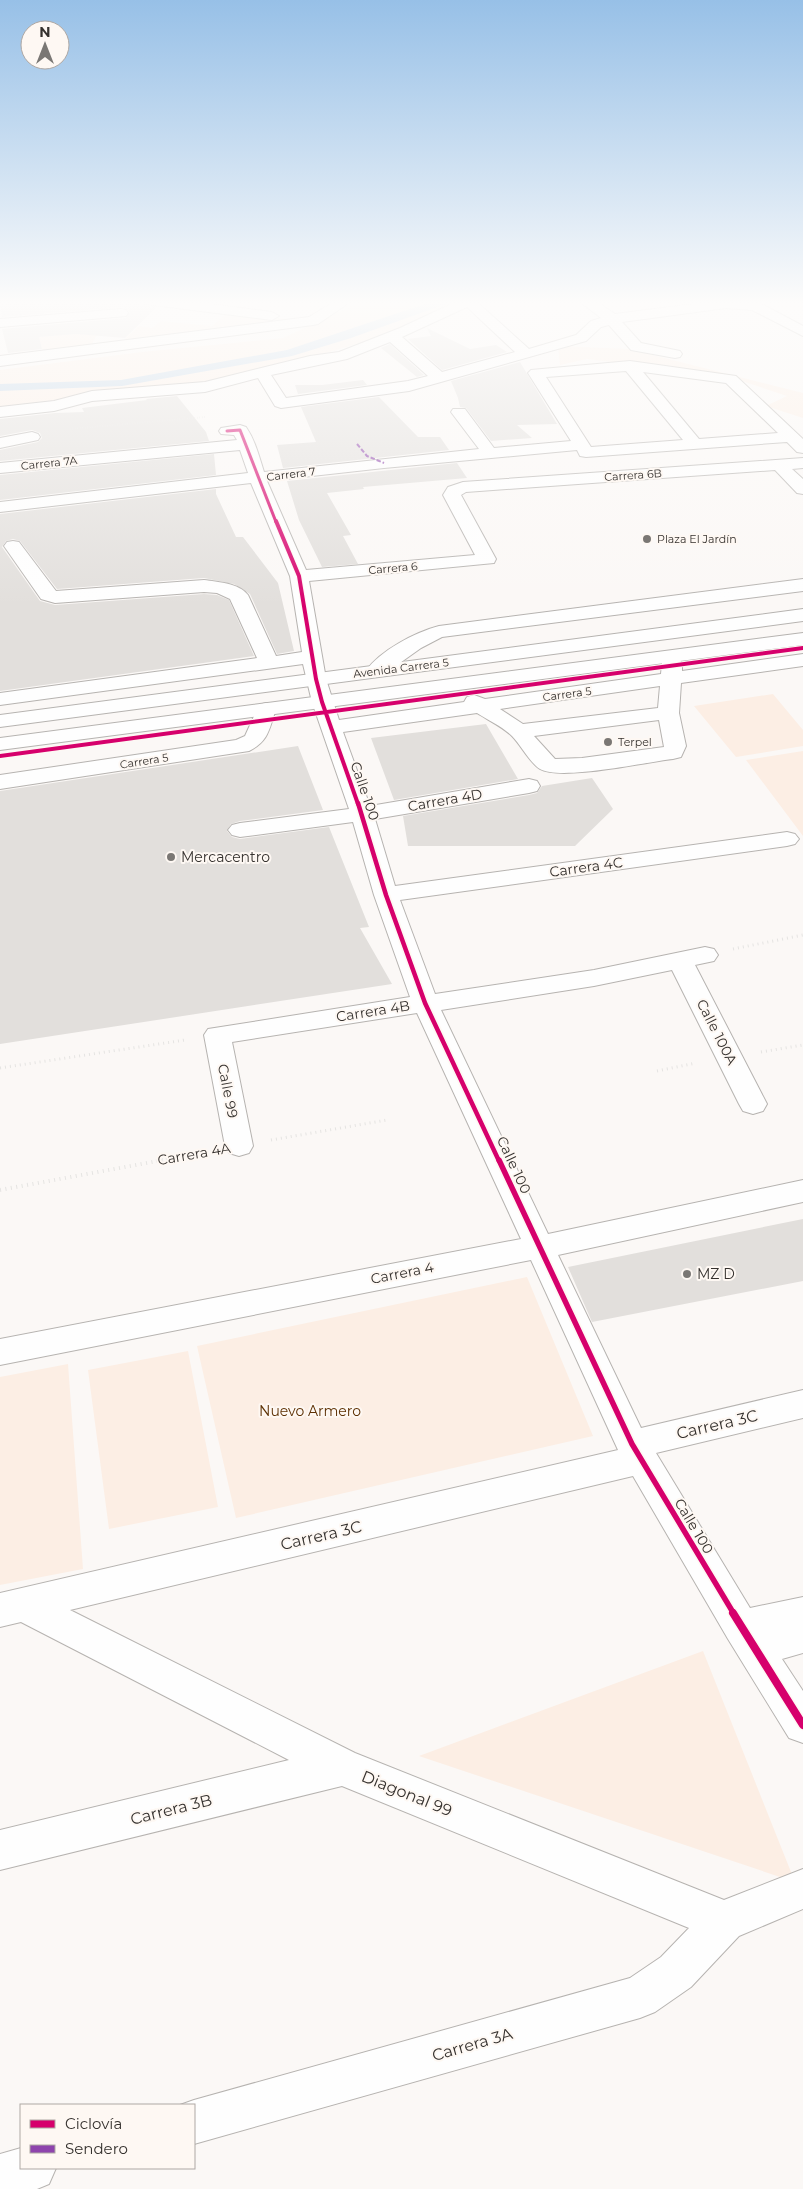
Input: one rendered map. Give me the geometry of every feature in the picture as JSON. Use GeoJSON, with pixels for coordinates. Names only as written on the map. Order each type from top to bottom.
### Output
{"type":"FeatureCollection","features":[{"type":"Feature","properties":{"kind":"street"},"geometry":{"type":"LineString","coordinates":[[0,412],[54,406],[69,402]]}},
{"type":"Feature","properties":{"kind":"street"},"geometry":{"type":"LineString","coordinates":[[555,402],[584,448]]}},
{"type":"Feature","properties":{"kind":"street"},"geometry":{"type":"LineString","coordinates":[[660,402],[695,444]]}},
{"type":"Feature","properties":{"kind":"street"},"geometry":{"type":"LineString","coordinates":[[756,402],[797,443]]}},
{"type":"Feature","properties":{"kind":"street"},"geometry":{"type":"LineString","coordinates":[[459,412],[489,452]]}},
{"type":"Feature","properties":{"kind":"street"},"geometry":{"type":"LineString","coordinates":[[227,430],[240,430],[247,444]]}},
{"type":"Feature","properties":{"kind":"street"},"geometry":{"type":"LineString","coordinates":[[0,443],[32,437]]}},
{"type":"Feature","properties":{"kind":"street","name":"Carrera 7"},"geometry":{"type":"LineString","coordinates":[[0,507],[489,452],[695,444],[797,443]]}},
{"type":"Feature","properties":{"kind":"street","name":"Carrera 7A"},"geometry":{"type":"LineString","coordinates":[[0,468],[247,444]]}},
{"type":"Feature","properties":{"kind":"street","name":"Calle 100"},"geometry":{"type":"LineString","coordinates":[[247,444],[258,478],[299,576],[320,691],[362,814],[386,895],[425,1004],[637,1452],[748,1638],[803,1725]]}},
{"type":"Feature","properties":{"kind":"street"},"geometry":{"type":"LineString","coordinates":[[62,462],[72,499]]}},
{"type":"Feature","properties":{"kind":"street","name":"Carrera 6B"},"geometry":{"type":"LineString","coordinates":[[487,559],[452,495],[454,491],[463,487],[803,463]]}},
{"type":"Feature","properties":{"kind":"street"},"geometry":{"type":"LineString","coordinates":[[779,465],[803,489]]}},
{"type":"Feature","properties":{"kind":"street"},"geometry":{"type":"LineString","coordinates":[[13,546],[48,594],[55,597],[204,586],[221,588],[238,595],[269,663]]}},
{"type":"Feature","properties":{"kind":"street","name":"Carrera 6"},"geometry":{"type":"LineString","coordinates":[[299,576],[487,559]]}},
{"type":"Feature","properties":{"kind":"street"},"geometry":{"type":"LineString","coordinates":[[376,671],[401,651],[429,635],[439,632],[803,585]]}},
{"type":"Feature","properties":{"kind":"street","name":"Avenida Carrera 5"},"geometry":{"type":"LineString","coordinates":[[0,744],[266,710],[376,671],[803,615]]}},
{"type":"Feature","properties":{"kind":"street","name":"Avenida Carrera 5"},"geometry":{"type":"LineString","coordinates":[[0,721],[320,691],[444,686],[803,639]]}},
{"type":"Feature","properties":{"kind":"street"},"geometry":{"type":"LineString","coordinates":[[776,643],[799,666]]}},
{"type":"Feature","properties":{"kind":"street"},"geometry":{"type":"LineString","coordinates":[[444,686],[484,706],[519,732],[547,764],[560,767],[582,765],[673,752],[675,746],[668,713],[672,656]]}},
{"type":"Feature","properties":{"kind":"street"},"geometry":{"type":"LineString","coordinates":[[0,699],[269,663],[320,691]]}},
{"type":"Feature","properties":{"kind":"street","name":"Carrera 5"},"geometry":{"type":"LineString","coordinates":[[320,691],[484,706],[670,680],[799,666]]}},
{"type":"Feature","properties":{"kind":"street","name":"Carrera 5"},"geometry":{"type":"LineString","coordinates":[[6,778],[241,746],[254,740],[266,710]]}},
{"type":"Feature","properties":{"kind":"street"},"geometry":{"type":"LineString","coordinates":[[519,732],[668,713]]}},
{"type":"Feature","properties":{"kind":"street","name":"Carrera 4D"},"geometry":{"type":"LineString","coordinates":[[240,830],[362,814],[528,786]]}},
{"type":"Feature","properties":{"kind":"street","name":"Carrera 4C"},"geometry":{"type":"LineString","coordinates":[[386,895],[787,839]]}},
{"type":"Feature","properties":{"kind":"street","name":"Carrera 4B"},"geometry":{"type":"LineString","coordinates":[[217,1035],[594,978],[705,955]]}},
{"type":"Feature","properties":{"kind":"street","name":"Calle 100A"},"geometry":{"type":"LineString","coordinates":[[680,961],[752,1104]]}},
{"type":"Feature","properties":{"kind":"street","name":"Calle 99"},"geometry":{"type":"LineString","coordinates":[[217,1035],[239,1146]]}},
{"type":"Feature","properties":{"kind":"street","name":"Carrera 4"},"geometry":{"type":"LineString","coordinates":[[0,1352],[540,1246],[803,1191]]}},
{"type":"Feature","properties":{"kind":"street","name":"Carrera 3C"},"geometry":{"type":"LineString","coordinates":[[12,1608],[637,1452],[803,1404]]}},
{"type":"Feature","properties":{"kind":"street","name":"Diagonal 99"},"geometry":{"type":"LineString","coordinates":[[12,1608],[342,1767],[724,1921]]}},
{"type":"Feature","properties":{"kind":"street"},"geometry":{"type":"LineString","coordinates":[[748,1638],[803,1614]]}},
{"type":"Feature","properties":{"kind":"street"},"geometry":{"type":"LineString","coordinates":[[748,1638],[803,1636]]}},
{"type":"Feature","properties":{"kind":"street","name":"Carrera 3B"},"geometry":{"type":"LineString","coordinates":[[0,1850],[342,1767]]}},
{"type":"Feature","properties":{"kind":"street"},"geometry":{"type":"LineString","coordinates":[[724,1921],[803,1889]]}},
{"type":"Feature","properties":{"kind":"street","name":"Carrera 3A"},"geometry":{"type":"LineString","coordinates":[[195,2122],[640,1997],[676,1972],[724,1921]]}},
{"type":"Feature","properties":{"kind":"street"},"geometry":{"type":"LineString","coordinates":[[0,2177],[29,2169]]}},
{"type":"Feature","properties":{"kind":"path"},"geometry":{"type":"LineString","coordinates":[[32,437],[68,429],[210,416]]}},
{"type":"Feature","properties":{"kind":"path"},"geometry":{"type":"LineString","coordinates":[[705,955],[803,935]]}},
{"type":"Feature","properties":{"kind":"path"},"geometry":{"type":"LineString","coordinates":[[0,1068],[217,1035]]}},
{"type":"Feature","properties":{"kind":"green space"},"geometry":{"type":"Polygon","coordinates":[[[0,402],[58,402],[0,408],[0,402]]]}},
{"type":"Feature","properties":{"kind":"green space"},"geometry":{"type":"Polygon","coordinates":[[[774,402],[803,402],[803,418],[766,406],[774,402]]]}},
{"type":"Feature","properties":{"kind":"green space"},"geometry":{"type":"Polygon","coordinates":[[[773,694],[803,730],[803,746],[736,757],[694,706],[773,694]]]}},
{"type":"Feature","properties":{"kind":"green space"},"geometry":{"type":"Polygon","coordinates":[[[803,751],[803,836],[746,760],[803,751]]]}},
{"type":"Feature","properties":{"kind":"green space","name":"Nuevo Armero"},"geometry":{"type":"Polygon","coordinates":[[[527,1277],[593,1436],[236,1518],[197,1346],[527,1277]]]}},
{"type":"Feature","properties":{"kind":"green space"},"geometry":{"type":"Polygon","coordinates":[[[188,1351],[218,1507],[109,1529],[88,1370],[188,1351]]]}},
{"type":"Feature","properties":{"kind":"green space"},"geometry":{"type":"Polygon","coordinates":[[[68,1364],[83,1569],[0,1585],[0,1377],[68,1364]]]}},
{"type":"Feature","properties":{"kind":"green space"},"geometry":{"type":"Polygon","coordinates":[[[703,1651],[795,1882],[419,1756],[703,1651]]]}},
{"type":"Feature","properties":{"kind":"building"},"geometry":{"type":"Polygon","coordinates":[[[130,402],[182,402],[206,432],[209,441],[0,461],[0,450],[38,442],[42,438],[40,433],[32,430],[0,436],[0,419],[84,412],[82,408],[130,402]]]}},
{"type":"Feature","properties":{"kind":"building"},"geometry":{"type":"Polygon","coordinates":[[[339,402],[384,402],[418,437],[440,437],[449,450],[283,468],[277,445],[316,442],[301,407],[339,402]]]}},
{"type":"Feature","properties":{"kind":"building"},"geometry":{"type":"Polygon","coordinates":[[[459,402],[544,402],[557,424],[517,425],[532,438],[491,441],[466,408],[460,407],[459,402]]]}},
{"type":"Feature","properties":{"kind":"building"},"geometry":{"type":"Polygon","coordinates":[[[214,454],[216,475],[0,500],[0,475],[214,454]]]}},
{"type":"Feature","properties":{"kind":"building"},"geometry":{"type":"Polygon","coordinates":[[[457,463],[467,478],[363,487],[364,489],[327,493],[351,535],[343,536],[358,564],[322,567],[299,520],[287,481],[457,463]]]}},
{"type":"Feature","properties":{"kind":"building"},"geometry":{"type":"Polygon","coordinates":[[[216,489],[216,494],[236,537],[243,537],[278,583],[294,651],[277,654],[250,594],[234,584],[204,578],[57,589],[20,541],[13,539],[6,541],[2,547],[40,601],[55,605],[204,594],[217,595],[229,600],[254,656],[0,691],[0,514],[216,489]]]}},
{"type":"Feature","properties":{"kind":"building"},"geometry":{"type":"Polygon","coordinates":[[[486,724],[518,779],[394,800],[371,738],[486,724]]]}},
{"type":"Feature","properties":{"kind":"building","name":"Mercacentro"},"geometry":{"type":"Polygon","coordinates":[[[298,746],[323,810],[240,821],[231,824],[227,831],[232,837],[240,839],[329,827],[369,927],[360,928],[392,984],[0,1044],[0,791],[298,746]]]}},
{"type":"Feature","properties":{"kind":"building"},"geometry":{"type":"Polygon","coordinates":[[[592,778],[613,809],[575,846],[408,846],[403,816],[529,795],[537,793],[542,786],[592,778]]]}},
{"type":"Feature","properties":{"kind":"building","name":"MZ D"},"geometry":{"type":"Polygon","coordinates":[[[803,1219],[803,1281],[592,1322],[568,1267],[803,1219]]]}},
{"type":"Feature","properties":{"kind":"marked path"},"geometry":{"type":"LineString","coordinates":[[357,444],[367,456],[384,463]]}},
{"type":"Feature","properties":{"kind":"cycle path"},"geometry":{"type":"LineString","coordinates":[[227,431],[240,430],[247,444],[259,482],[299,576],[316,679],[322,702],[362,814],[386,895],[425,1003],[632,1444],[741,1627],[803,1725]]}},
{"type":"Feature","properties":{"kind":"cycle path"},"geometry":{"type":"LineString","coordinates":[[0,756],[803,648]]}},
{"type":"Feature","properties":{"kind":"place","name":"Plaza El Jardín"},"geometry":{"type":"Point","coordinates":[647,539]}},
{"type":"Feature","properties":{"kind":"place","name":"Terpel"},"geometry":{"type":"Point","coordinates":[608,742]}},
{"type":"Feature","properties":{"kind":"place","name":"Mercacentro"},"geometry":{"type":"Point","coordinates":[171,857]}},
{"type":"Feature","properties":{"kind":"place","name":"MZ D"},"geometry":{"type":"Point","coordinates":[687,1274]}}]}
